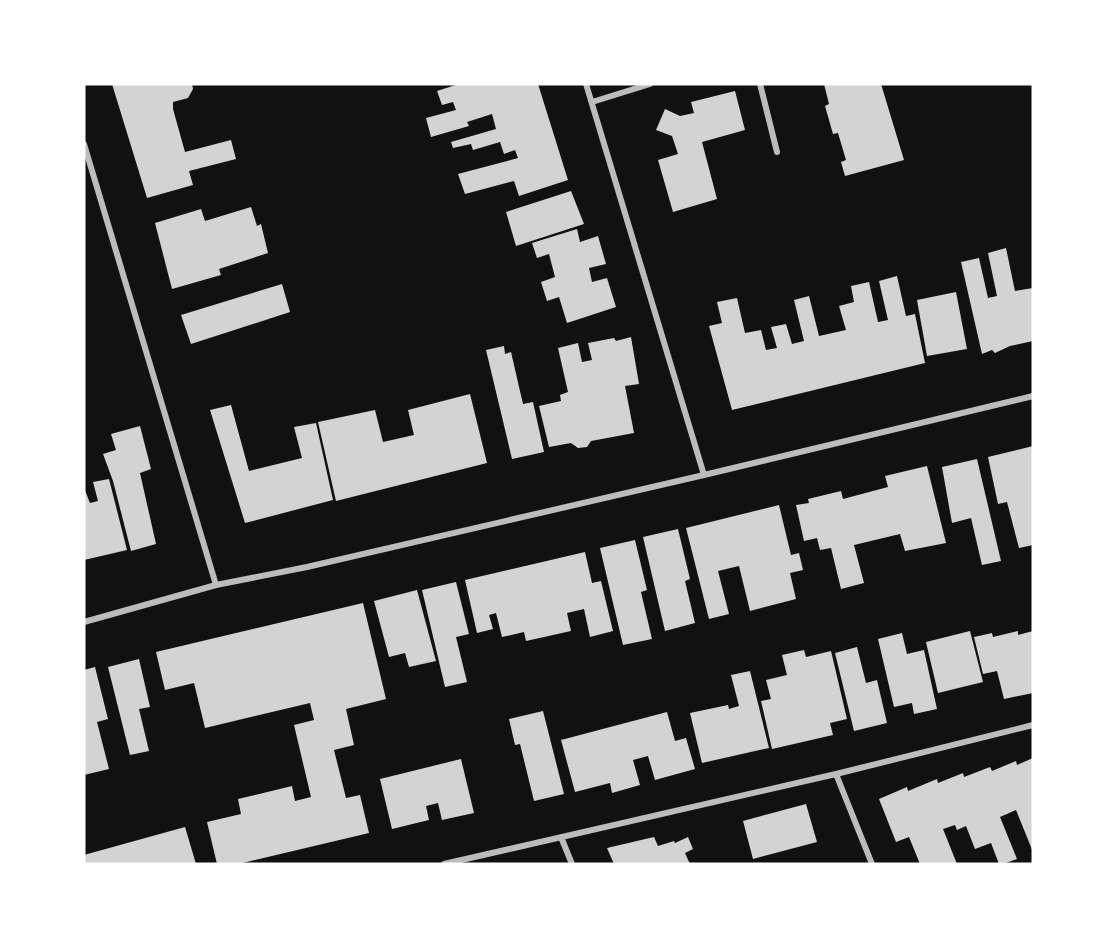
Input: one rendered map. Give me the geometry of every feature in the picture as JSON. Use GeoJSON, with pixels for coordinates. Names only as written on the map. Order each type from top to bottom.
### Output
{"type":"FeatureCollection","features":[{"type":"Feature","properties":{"kind":"street"},"geometry":{"type":"LineString","coordinates":[[586,84],[705,476]]}},
{"type":"Feature","properties":{"kind":"street"},"geometry":{"type":"LineString","coordinates":[[592,102],[650,84]]}},
{"type":"Feature","properties":{"kind":"street"},"geometry":{"type":"LineString","coordinates":[[760,84],[777,152]]}},
{"type":"Feature","properties":{"kind":"street"},"geometry":{"type":"LineString","coordinates":[[84,144],[216,585]]}},
{"type":"Feature","properties":{"kind":"street"},"geometry":{"type":"LineString","coordinates":[[84,622],[216,585],[307,567],[705,476],[1033,396]]}},
{"type":"Feature","properties":{"kind":"street"},"geometry":{"type":"LineString","coordinates":[[444,864],[836,774],[1033,725]]}},
{"type":"Feature","properties":{"kind":"street"},"geometry":{"type":"LineString","coordinates":[[836,774],[872,864]]}},
{"type":"Feature","properties":{"kind":"street"},"geometry":{"type":"LineString","coordinates":[[561,837],[572,864]]}},
{"type":"Feature","properties":{"kind":"building"},"geometry":{"type":"Polygon","coordinates":[[[112,84],[192,84],[193,89],[188,98],[173,102],[185,152],[231,140],[236,159],[189,171],[193,185],[147,198],[112,84]]]}},
{"type":"Feature","properties":{"kind":"building"},"geometry":{"type":"Polygon","coordinates":[[[459,84],[538,84],[568,180],[519,196],[514,181],[465,194],[458,174],[518,158],[515,150],[504,154],[500,142],[473,150],[471,144],[453,148],[451,142],[496,129],[492,114],[467,122],[469,126],[431,137],[426,118],[456,110],[453,102],[442,105],[437,91],[459,84]]]}},
{"type":"Feature","properties":{"kind":"building"},"geometry":{"type":"Polygon","coordinates":[[[824,84],[881,84],[904,160],[845,176],[841,162],[846,160],[838,133],[833,134],[825,106],[829,104],[824,84]]]}},
{"type":"Feature","properties":{"kind":"building"},"geometry":{"type":"Polygon","coordinates":[[[735,91],[745,130],[702,142],[717,199],[673,212],[658,160],[678,154],[672,136],[656,130],[665,109],[680,116],[694,113],[691,102],[735,91]]]}},
{"type":"Feature","properties":{"kind":"building"},"geometry":{"type":"Polygon","coordinates":[[[571,191],[584,224],[516,246],[506,212],[571,191]]]}},
{"type":"Feature","properties":{"kind":"building"},"geometry":{"type":"Polygon","coordinates":[[[251,207],[257,226],[261,224],[268,253],[219,269],[221,275],[172,289],[155,223],[201,209],[205,221],[251,207]]]}},
{"type":"Feature","properties":{"kind":"building"},"geometry":{"type":"Polygon","coordinates":[[[577,229],[580,242],[598,236],[606,264],[589,268],[592,282],[607,278],[616,307],[567,323],[559,297],[547,301],[541,282],[555,277],[549,254],[537,258],[532,243],[577,229]]]}},
{"type":"Feature","properties":{"kind":"building"},"geometry":{"type":"Polygon","coordinates":[[[1006,248],[1015,291],[1033,288],[1033,341],[1010,346],[995,353],[992,350],[982,354],[961,262],[979,258],[988,298],[997,296],[988,253],[1006,248]]]}},
{"type":"Feature","properties":{"kind":"building"},"geometry":{"type":"Polygon","coordinates":[[[897,276],[906,316],[915,314],[925,363],[732,410],[709,326],[722,323],[717,302],[737,298],[745,333],[761,330],[766,350],[777,348],[771,327],[786,324],[792,344],[804,341],[794,300],[809,296],[819,336],[846,330],[839,306],[854,302],[851,286],[869,282],[878,322],[888,320],[879,281],[897,276]]]}},
{"type":"Feature","properties":{"kind":"building"},"geometry":{"type":"Polygon","coordinates":[[[282,284],[290,312],[191,344],[181,315],[282,284]]]}},
{"type":"Feature","properties":{"kind":"building"},"geometry":{"type":"Polygon","coordinates":[[[956,292],[967,349],[927,356],[917,300],[956,292]]]}},
{"type":"Feature","properties":{"kind":"building"},"geometry":{"type":"Polygon","coordinates":[[[631,337],[639,384],[625,386],[634,433],[591,441],[587,447],[578,448],[571,443],[549,447],[539,406],[561,401],[560,395],[568,392],[558,348],[578,343],[582,362],[592,360],[588,343],[614,338],[616,341],[631,337]]]}},
{"type":"Feature","properties":{"kind":"building"},"geometry":{"type":"Polygon","coordinates":[[[504,346],[505,354],[511,352],[523,404],[533,402],[544,452],[512,459],[486,350],[504,346]]]}},
{"type":"Feature","properties":{"kind":"building"},"geometry":{"type":"Polygon","coordinates":[[[470,394],[487,463],[336,501],[318,422],[375,410],[383,442],[414,435],[408,410],[470,394]]]}},
{"type":"Feature","properties":{"kind":"building"},"geometry":{"type":"Polygon","coordinates":[[[231,405],[249,471],[302,458],[294,427],[316,423],[333,500],[245,523],[210,410],[231,405]]]}},
{"type":"Feature","properties":{"kind":"building"},"geometry":{"type":"Polygon","coordinates":[[[140,426],[151,469],[140,473],[156,544],[131,551],[113,481],[103,454],[116,450],[111,434],[140,426]]]}},
{"type":"Feature","properties":{"kind":"building"},"geometry":{"type":"Polygon","coordinates":[[[1033,446],[1033,545],[1019,548],[1007,502],[998,504],[988,457],[1033,446]]]}},
{"type":"Feature","properties":{"kind":"building"},"geometry":{"type":"Polygon","coordinates":[[[977,459],[1001,561],[982,565],[971,518],[952,523],[942,467],[977,459]]]}},
{"type":"Feature","properties":{"kind":"building"},"geometry":{"type":"Polygon","coordinates":[[[927,466],[946,543],[905,551],[900,534],[854,545],[864,583],[841,589],[831,548],[820,550],[817,538],[804,541],[796,505],[809,503],[808,499],[841,491],[843,499],[888,487],[885,476],[927,466]]]}},
{"type":"Feature","properties":{"kind":"building"},"geometry":{"type":"Polygon","coordinates":[[[109,479],[127,550],[84,560],[84,488],[90,503],[98,501],[93,482],[109,479]]]}},
{"type":"Feature","properties":{"kind":"building"},"geometry":{"type":"Polygon","coordinates":[[[779,505],[791,555],[799,553],[803,570],[790,573],[796,599],[750,611],[739,566],[718,571],[729,614],[709,619],[686,528],[779,505]]]}},
{"type":"Feature","properties":{"kind":"building"},"geometry":{"type":"Polygon","coordinates":[[[678,529],[690,579],[685,581],[695,623],[665,631],[643,537],[678,529]]]}},
{"type":"Feature","properties":{"kind":"building"},"geometry":{"type":"Polygon","coordinates":[[[635,540],[647,590],[641,592],[652,639],[623,645],[600,548],[635,540]]]}},
{"type":"Feature","properties":{"kind":"building"},"geometry":{"type":"Polygon","coordinates":[[[585,552],[592,583],[601,581],[613,631],[590,637],[584,609],[567,613],[571,631],[526,641],[524,632],[502,637],[496,613],[489,615],[493,629],[477,633],[465,580],[585,552]]]}},
{"type":"Feature","properties":{"kind":"building"},"geometry":{"type":"Polygon","coordinates":[[[456,582],[469,634],[456,637],[467,682],[445,687],[422,590],[456,582]]]}},
{"type":"Feature","properties":{"kind":"building"},"geometry":{"type":"Polygon","coordinates":[[[417,590],[436,661],[409,667],[405,653],[389,657],[374,601],[417,590]]]}},
{"type":"Feature","properties":{"kind":"building"},"geometry":{"type":"Polygon","coordinates":[[[363,603],[386,699],[346,709],[354,745],[334,750],[346,798],[360,795],[369,833],[238,864],[217,864],[207,822],[241,814],[238,799],[292,786],[295,801],[311,797],[294,725],[314,720],[310,703],[205,728],[194,683],[165,690],[156,652],[363,603]]]}},
{"type":"Feature","properties":{"kind":"building"},"geometry":{"type":"Polygon","coordinates":[[[970,631],[983,682],[938,693],[926,642],[970,631]]]}},
{"type":"Feature","properties":{"kind":"building"},"geometry":{"type":"Polygon","coordinates":[[[1018,631],[1018,635],[1033,631],[1033,693],[1004,699],[997,671],[983,674],[974,637],[992,633],[993,637],[1018,631]]]}},
{"type":"Feature","properties":{"kind":"building"},"geometry":{"type":"Polygon","coordinates":[[[902,633],[907,654],[924,650],[937,709],[914,714],[912,703],[894,707],[878,639],[902,633]]]}},
{"type":"Feature","properties":{"kind":"building"},"geometry":{"type":"Polygon","coordinates":[[[857,647],[866,683],[877,680],[887,723],[854,731],[835,653],[857,647]]]}},
{"type":"Feature","properties":{"kind":"building"},"geometry":{"type":"Polygon","coordinates":[[[804,650],[806,657],[831,651],[847,719],[830,723],[833,735],[772,749],[761,701],[771,699],[766,680],[787,675],[782,655],[804,650]]]}},
{"type":"Feature","properties":{"kind":"building"},"geometry":{"type":"Polygon","coordinates":[[[139,659],[150,707],[139,709],[149,751],[130,755],[108,667],[139,659]]]}},
{"type":"Feature","properties":{"kind":"building"},"geometry":{"type":"Polygon","coordinates":[[[95,667],[108,719],[97,722],[109,769],[84,775],[84,670],[95,667]]]}},
{"type":"Feature","properties":{"kind":"building"},"geometry":{"type":"Polygon","coordinates":[[[750,671],[769,748],[702,763],[690,713],[728,705],[729,709],[739,706],[731,675],[750,671]]]}},
{"type":"Feature","properties":{"kind":"building"},"geometry":{"type":"Polygon","coordinates":[[[543,711],[564,794],[534,801],[520,744],[515,745],[509,719],[543,711]]]}},
{"type":"Feature","properties":{"kind":"building"},"geometry":{"type":"Polygon","coordinates":[[[667,712],[675,741],[686,738],[695,769],[655,780],[648,756],[633,760],[640,785],[612,793],[610,783],[575,792],[561,740],[667,712]]]}},
{"type":"Feature","properties":{"kind":"building"},"geometry":{"type":"Polygon","coordinates":[[[1033,758],[1033,852],[1016,810],[1000,817],[1017,859],[1003,864],[999,864],[991,843],[975,849],[966,826],[957,830],[955,825],[943,829],[957,864],[920,864],[909,837],[896,842],[879,799],[907,787],[908,791],[937,779],[938,783],[963,773],[964,777],[990,767],[992,771],[1016,761],[1017,765],[1033,758]]]}},
{"type":"Feature","properties":{"kind":"building"},"geometry":{"type":"Polygon","coordinates":[[[461,759],[474,813],[442,820],[438,803],[426,806],[429,820],[392,829],[380,779],[461,759]]]}},
{"type":"Feature","properties":{"kind":"building"},"geometry":{"type":"Polygon","coordinates":[[[806,804],[817,842],[753,859],[743,821],[806,804]]]}},
{"type":"Feature","properties":{"kind":"building"},"geometry":{"type":"Polygon","coordinates":[[[185,827],[196,864],[84,864],[84,855],[185,827]]]}},
{"type":"Feature","properties":{"kind":"building"},"geometry":{"type":"Polygon","coordinates":[[[654,837],[658,846],[674,841],[675,843],[688,837],[693,849],[685,853],[690,864],[614,864],[607,848],[654,837]]]}}]}
